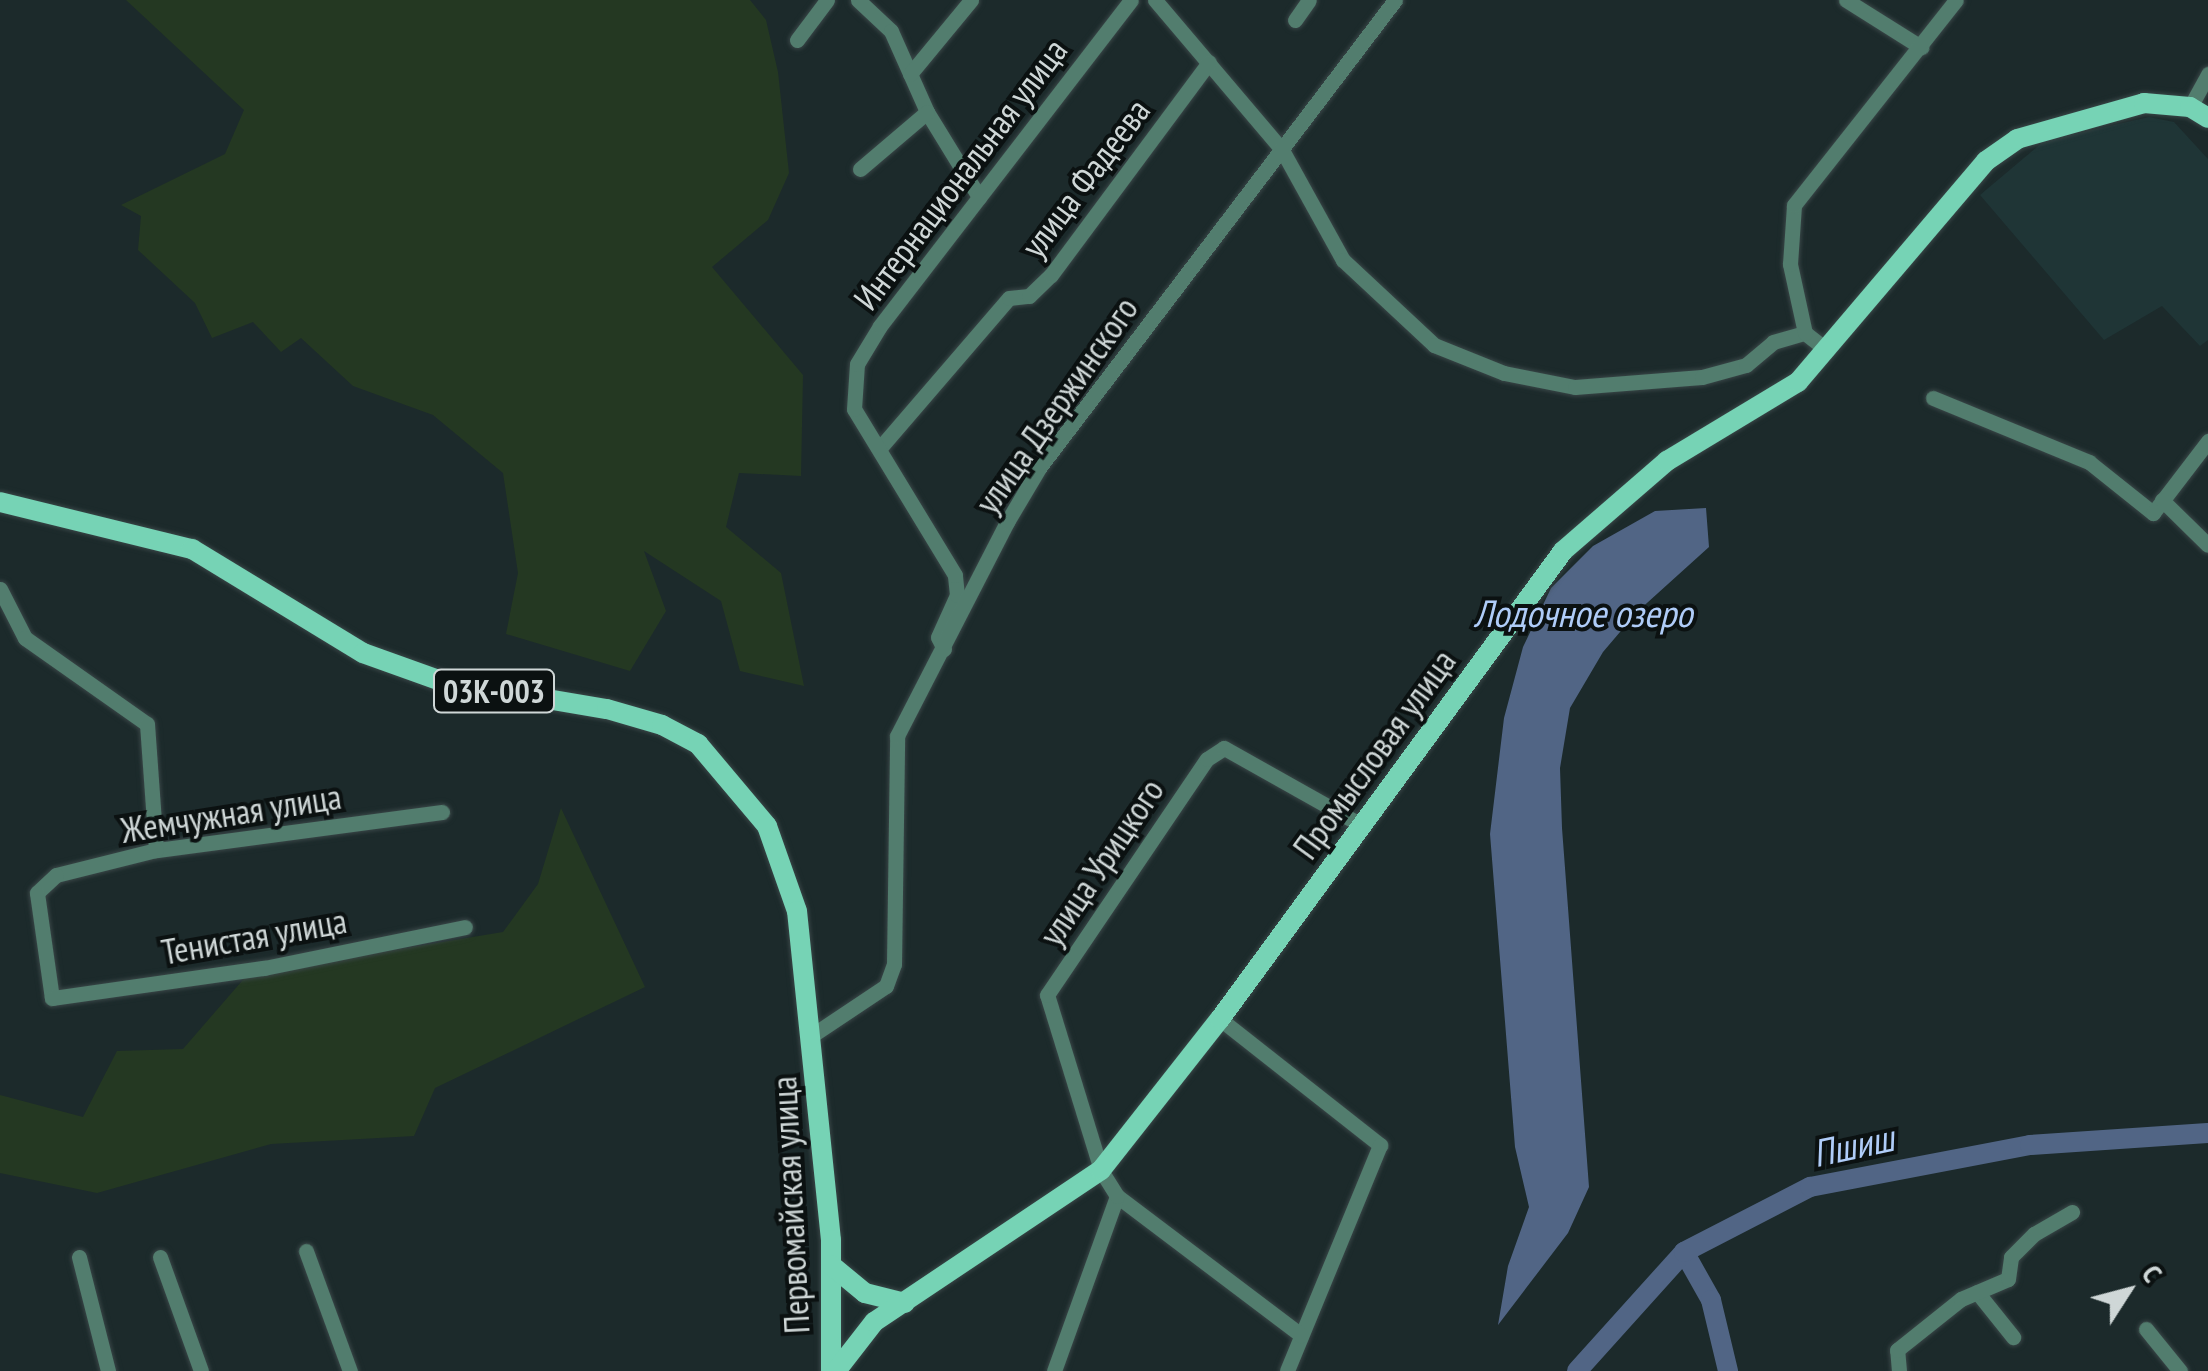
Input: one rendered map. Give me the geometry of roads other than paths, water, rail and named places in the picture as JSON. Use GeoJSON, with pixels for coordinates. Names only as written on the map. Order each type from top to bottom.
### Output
{"type":"FeatureCollection","features":[{"type":"Feature","properties":{"kind":"main road","name":"Промысловая улица"},"geometry":{"type":"LineString","coordinates":[[834,1371],[855,1339],[1100,1170],[1220,1019],[1563,551],[1652,473],[1798,382],[1919,234],[1986,161],[2017,139],[2144,103],[2199,112]]}},
{"type":"Feature","properties":{"kind":"main road","name":"03К-003"},"geometry":{"type":"LineString","coordinates":[[0,502],[192,549],[362,653],[441,681],[607,709],[662,725],[698,744],[766,826],[797,911],[812,1036]]}},
{"type":"Feature","properties":{"kind":"main road","name":"Первомайская улица"},"geometry":{"type":"LineString","coordinates":[[812,1036],[831,1265],[834,1371]]}},
{"type":"Feature","properties":{"kind":"main road"},"geometry":{"type":"LineString","coordinates":[[831,1265],[865,1293],[905,1303]]}},
{"type":"Feature","properties":{"kind":"street"},"geometry":{"type":"LineString","coordinates":[[797,40],[827,0]]}},
{"type":"Feature","properties":{"kind":"street"},"geometry":{"type":"LineString","coordinates":[[858,0],[891,31],[927,112],[979,198]]}},
{"type":"Feature","properties":{"kind":"street"},"geometry":{"type":"LineString","coordinates":[[910,74],[971,0]]}},
{"type":"Feature","properties":{"kind":"street","name":"Интернациональная улица"},"geometry":{"type":"LineString","coordinates":[[879,448],[854,409],[851,391],[857,364],[880,326],[1131,0]]}},
{"type":"Feature","properties":{"kind":"street"},"geometry":{"type":"LineString","coordinates":[[1155,0],[1282,150],[1344,260],[1434,346],[1504,374],[1575,387],[1702,377],[1746,365],[1773,342],[1805,333]]}},
{"type":"Feature","properties":{"kind":"street"},"geometry":{"type":"LineString","coordinates":[[1295,20],[1309,0]]}},
{"type":"Feature","properties":{"kind":"street","name":"улица Дзержинского"},"geometry":{"type":"LineString","coordinates":[[812,1036],[886,986],[894,964],[897,736],[1039,468],[1394,0]]}},
{"type":"Feature","properties":{"kind":"street"},"geometry":{"type":"LineString","coordinates":[[1846,0],[1922,47]]}},
{"type":"Feature","properties":{"kind":"street"},"geometry":{"type":"LineString","coordinates":[[1827,350],[1805,333],[1790,264],[1794,205],[1956,0]]}},
{"type":"Feature","properties":{"kind":"street","name":"улица Фадеева"},"geometry":{"type":"LineString","coordinates":[[879,448],[1009,298],[1029,296],[1052,276],[1209,62]]}},
{"type":"Feature","properties":{"kind":"street"},"geometry":{"type":"LineString","coordinates":[[2199,112],[2208,74]]}},
{"type":"Feature","properties":{"kind":"street"},"geometry":{"type":"LineString","coordinates":[[860,169],[927,112]]}},
{"type":"Feature","properties":{"kind":"street"},"geometry":{"type":"LineString","coordinates":[[1933,398],[2088,462],[2208,545]]}},
{"type":"Feature","properties":{"kind":"street"},"geometry":{"type":"LineString","coordinates":[[2158,507],[2208,441]]}},
{"type":"Feature","properties":{"kind":"street"},"geometry":{"type":"LineString","coordinates":[[879,448],[955,575],[958,595],[938,637],[944,649]]}},
{"type":"Feature","properties":{"kind":"street"},"geometry":{"type":"LineString","coordinates":[[0,590],[25,638],[147,724],[156,850]]}},
{"type":"Feature","properties":{"kind":"street","name":"улица Урицкого"},"geometry":{"type":"LineString","coordinates":[[1100,1170],[1046,996],[1208,759],[1224,748],[1363,826]]}},
{"type":"Feature","properties":{"kind":"street","name":"Жемчужная улица"},"geometry":{"type":"LineString","coordinates":[[52,998],[37,893],[56,876],[156,850],[442,812]]}},
{"type":"Feature","properties":{"kind":"street","name":"Тенистая улица"},"geometry":{"type":"LineString","coordinates":[[52,998],[264,968],[465,928]]}},
{"type":"Feature","properties":{"kind":"street"},"geometry":{"type":"LineString","coordinates":[[1220,1019],[1380,1145],[1287,1371]]}},
{"type":"Feature","properties":{"kind":"street"},"geometry":{"type":"LineString","coordinates":[[1100,1170],[1117,1196],[1300,1336]]}},
{"type":"Feature","properties":{"kind":"street"},"geometry":{"type":"LineString","coordinates":[[1054,1371],[1117,1196]]}},
{"type":"Feature","properties":{"kind":"street"},"geometry":{"type":"LineString","coordinates":[[1898,1369],[1897,1350],[1977,1292],[2008,1279],[2011,1257],[2034,1234],[2072,1212]]}},
{"type":"Feature","properties":{"kind":"street"},"geometry":{"type":"LineString","coordinates":[[306,1251],[350,1371]]}},
{"type":"Feature","properties":{"kind":"street"},"geometry":{"type":"LineString","coordinates":[[78,1256],[108,1371]]}},
{"type":"Feature","properties":{"kind":"street"},"geometry":{"type":"LineString","coordinates":[[160,1257],[201,1371]]}},
{"type":"Feature","properties":{"kind":"street"},"geometry":{"type":"LineString","coordinates":[[1977,1292],[2013,1337]]}},
{"type":"Feature","properties":{"kind":"street"},"geometry":{"type":"LineString","coordinates":[[2146,1329],[2180,1371]]}},
{"type":"Feature","properties":{"kind":"water","name":"Лодочное озеро"},"geometry":{"type":"Polygon","coordinates":[[[1706,508],[1709,547],[1637,612],[1603,652],[1570,708],[1560,768],[1562,828],[1589,1187],[1568,1233],[1498,1325],[1508,1266],[1529,1207],[1515,1147],[1490,834],[1504,718],[1523,647],[1551,588],[1593,546],[1655,511],[1706,508]]]}},
{"type":"Feature","properties":{"kind":"waterway","name":"Пшиш"},"geometry":{"type":"LineString","coordinates":[[1577,1371],[1684,1252],[1810,1187],[2030,1145],[2208,1133]]}},
{"type":"Feature","properties":{"kind":"waterway"},"geometry":{"type":"LineString","coordinates":[[1684,1252],[1711,1300],[1728,1371]]}}]}
